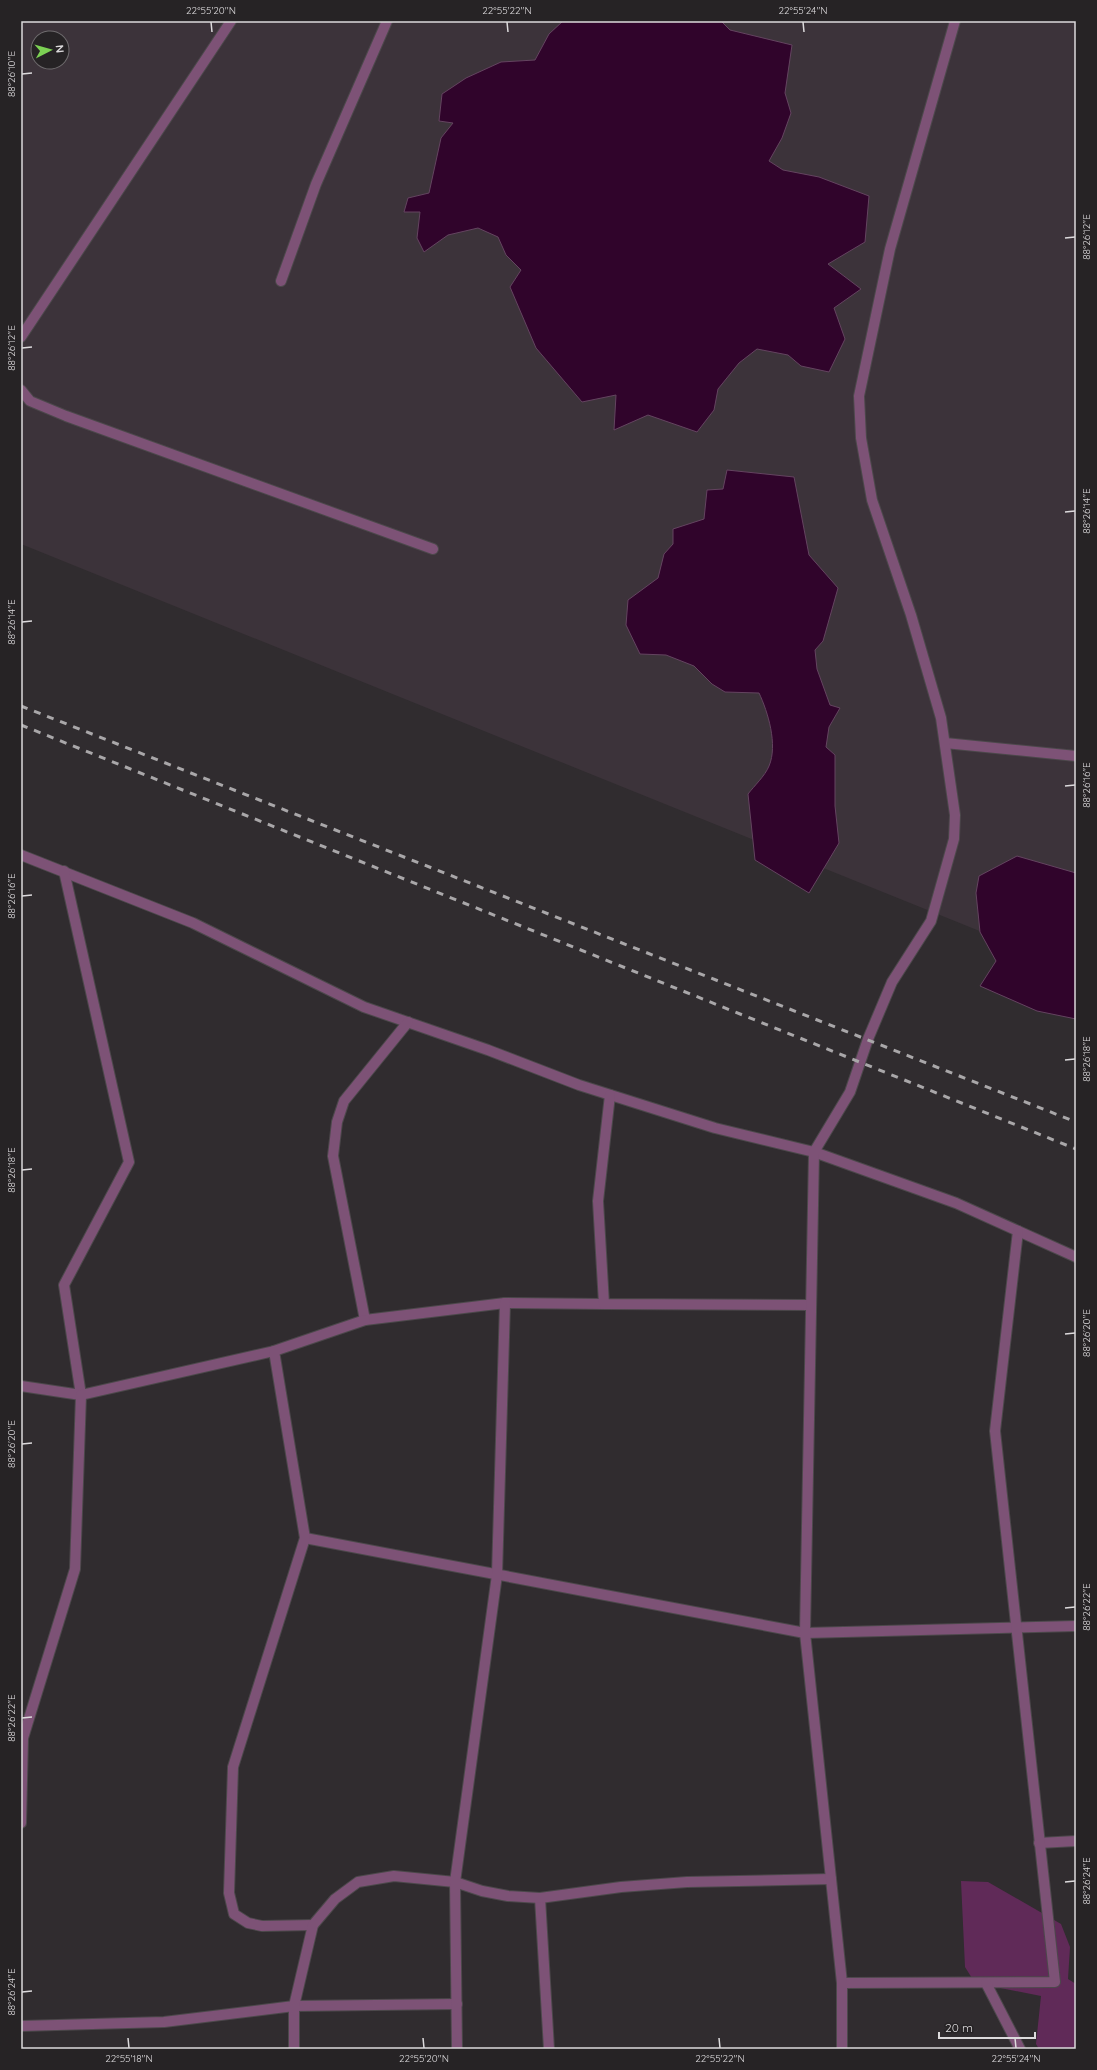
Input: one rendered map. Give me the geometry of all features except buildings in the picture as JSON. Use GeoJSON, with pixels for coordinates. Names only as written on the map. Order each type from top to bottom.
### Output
{"type":"FeatureCollection","features":[{"type":"Feature","properties":{"kind":"street"},"geometry":{"type":"LineString","coordinates":[[21,337],[231,21]]}},
{"type":"Feature","properties":{"kind":"street"},"geometry":{"type":"LineString","coordinates":[[281,281],[316,184],[387,21]]}},
{"type":"Feature","properties":{"kind":"street"},"geometry":{"type":"LineString","coordinates":[[842,2049],[842,1983],[805,1633],[814,1152],[850,1092],[868,1039],[892,982],[931,921],[954,839],[955,815],[945,743],[934,692],[911,614],[872,500],[861,438],[859,396],[890,249],[955,21]]}},
{"type":"Feature","properties":{"kind":"street"},"geometry":{"type":"LineString","coordinates":[[21,390],[30,401],[66,416],[433,549]]}},
{"type":"Feature","properties":{"kind":"street"},"geometry":{"type":"LineString","coordinates":[[945,743],[1076,756]]}},
{"type":"Feature","properties":{"kind":"street"},"geometry":{"type":"LineString","coordinates":[[21,854],[193,923],[364,1007],[610,1095],[715,1128],[814,1152],[956,1203],[1076,1257]]}},
{"type":"Feature","properties":{"kind":"street"},"geometry":{"type":"LineString","coordinates":[[21,1823],[22,1738],[75,1569],[81,1395],[64,1284],[129,1162],[64,871]]}},
{"type":"Feature","properties":{"kind":"street"},"geometry":{"type":"LineString","coordinates":[[365,1320],[339,1196],[333,1156],[336,1122],[344,1101],[408,1022]]}},
{"type":"Feature","properties":{"kind":"street"},"geometry":{"type":"LineString","coordinates":[[604,1304],[598,1201],[610,1095]]}},
{"type":"Feature","properties":{"kind":"street"},"geometry":{"type":"LineString","coordinates":[[842,1983],[1055,1982],[995,1431],[1018,1231]]}},
{"type":"Feature","properties":{"kind":"street"},"geometry":{"type":"LineString","coordinates":[[21,1386],[81,1395],[274,1351],[365,1320],[505,1303],[811,1305]]}},
{"type":"Feature","properties":{"kind":"street"},"geometry":{"type":"LineString","coordinates":[[458,2049],[455,1882],[497,1575],[505,1303]]}},
{"type":"Feature","properties":{"kind":"street"},"geometry":{"type":"LineString","coordinates":[[274,1351],[305,1538],[233,1767],[229,1893],[234,1914],[248,1923],[262,1926],[313,1925]]}},
{"type":"Feature","properties":{"kind":"street"},"geometry":{"type":"LineString","coordinates":[[305,1538],[805,1633],[1076,1626]]}},
{"type":"Feature","properties":{"kind":"street"},"geometry":{"type":"LineString","coordinates":[[1039,1843],[1076,1841]]}},
{"type":"Feature","properties":{"kind":"street"},"geometry":{"type":"LineString","coordinates":[[294,2049],[294,2006],[313,1925],[334,1899],[358,1882],[394,1876],[455,1882],[482,1891],[508,1896],[540,1898],[621,1887],[687,1882],[831,1879]]}},
{"type":"Feature","properties":{"kind":"street"},"geometry":{"type":"LineString","coordinates":[[540,1898],[549,2049]]}},
{"type":"Feature","properties":{"kind":"street"},"geometry":{"type":"LineString","coordinates":[[986,1983],[1020,2049]]}},
{"type":"Feature","properties":{"kind":"street"},"geometry":{"type":"LineString","coordinates":[[21,2026],[164,2022],[294,2006],[457,2004]]}},
{"type":"Feature","properties":{"kind":"shaded area"},"geometry":{"type":"Polygon","coordinates":[[[21,21],[1076,21],[1076,970],[21,544],[21,21]]]}},
{"type":"Feature","properties":{"kind":"shaded area"},"geometry":{"type":"Polygon","coordinates":[[[563,21],[721,21],[730,30],[792,45],[785,93],[791,113],[782,138],[769,161],[783,170],[819,177],[869,196],[865,242],[828,264],[861,289],[834,308],[845,339],[829,372],[801,366],[788,355],[757,349],[739,363],[718,389],[714,410],[697,432],[648,415],[614,430],[616,395],[582,402],[536,348],[510,287],[521,270],[506,255],[498,237],[478,228],[448,235],[424,252],[417,238],[420,212],[404,212],[408,198],[429,193],[441,138],[453,123],[439,121],[442,94],[466,78],[501,62],[535,60],[549,34],[563,21]]]}},
{"type":"Feature","properties":{"kind":"shaded area"},"geometry":{"type":"Polygon","coordinates":[[[727,470],[794,477],[809,555],[838,588],[823,641],[815,650],[817,669],[830,705],[840,708],[829,727],[826,747],[835,755],[835,806],[839,843],[809,893],[755,860],[748,794],[767,770],[772,758],[771,729],[766,709],[759,693],[725,692],[712,684],[694,666],[666,655],[640,654],[626,625],[628,600],[658,578],[664,554],[673,544],[673,529],[704,519],[707,490],[723,489],[727,470]]]}},
{"type":"Feature","properties":{"kind":"shaded area"},"geometry":{"type":"Polygon","coordinates":[[[1017,856],[1076,873],[1076,1019],[1037,1011],[980,986],[996,961],[980,932],[976,893],[979,876],[1017,856]]]}},
{"type":"Feature","properties":{"kind":"shaded area"},"geometry":{"type":"Polygon","coordinates":[[[961,1881],[988,1882],[1061,1924],[1070,1947],[1068,1979],[1076,1984],[1076,2049],[1039,2049],[1036,2044],[1041,1996],[975,1983],[965,1967],[961,1881]]]}},
{"type":"Feature","properties":{"kind":"railway"},"geometry":{"type":"LineString","coordinates":[[21,706],[1076,1122]]}},
{"type":"Feature","properties":{"kind":"railway"},"geometry":{"type":"LineString","coordinates":[[21,725],[1076,1149]]}}]}
